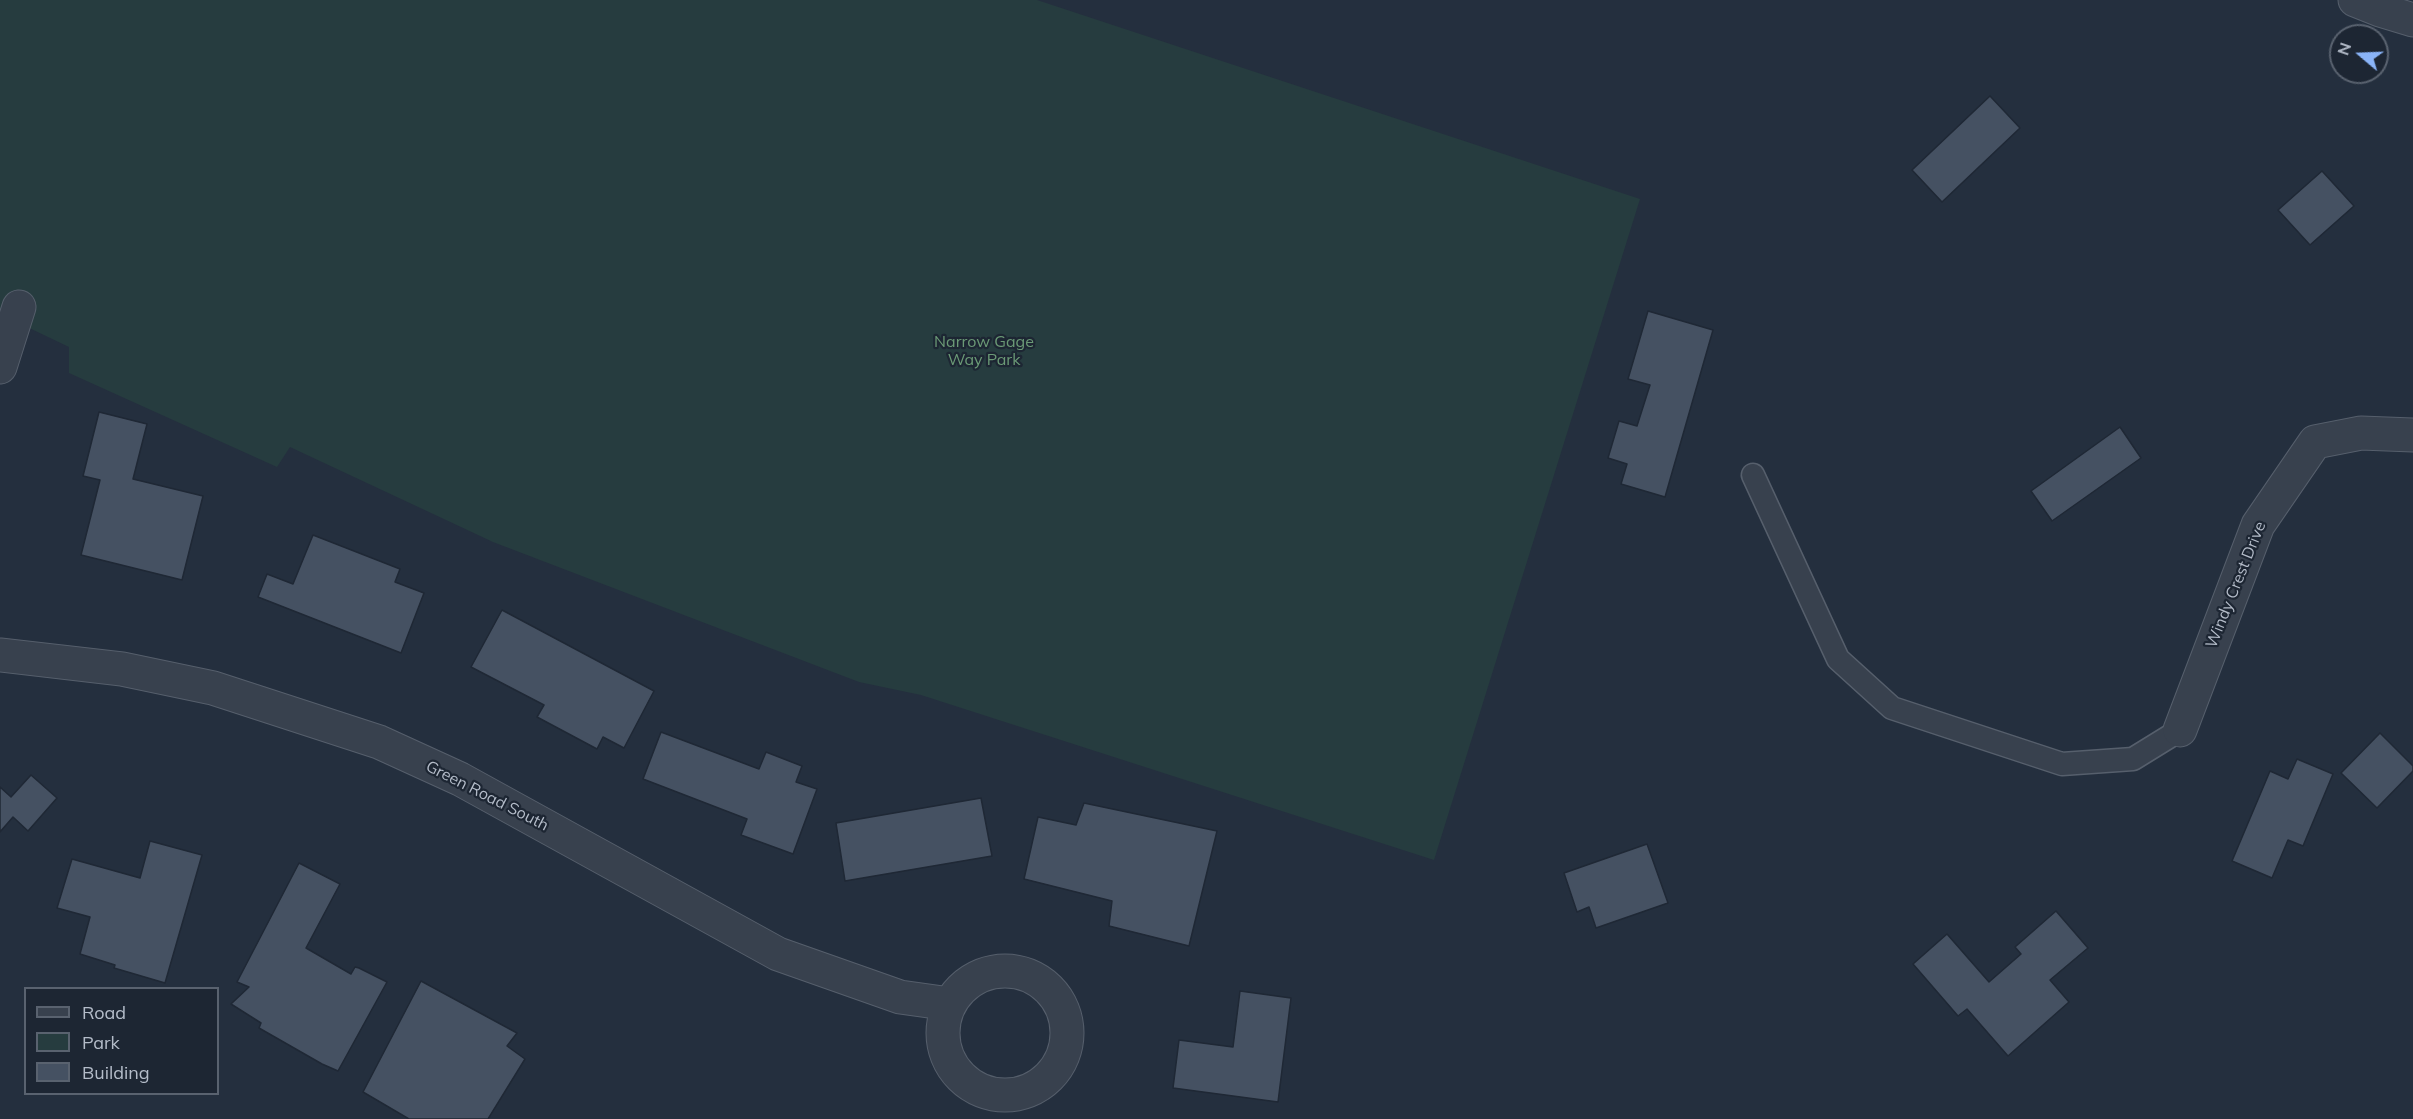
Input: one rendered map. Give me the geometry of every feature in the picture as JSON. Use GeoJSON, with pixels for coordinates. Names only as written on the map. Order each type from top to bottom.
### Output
{"type":"FeatureCollection","features":[{"type":"Feature","properties":{"kind":"street"},"geometry":{"type":"LineString","coordinates":[[2355,0],[2413,20]]}},
{"type":"Feature","properties":{"kind":"street"},"geometry":{"type":"LineString","coordinates":[[0,367],[19,307]]}},
{"type":"Feature","properties":{"kind":"street","name":"Windy Crest Drive"},"geometry":{"type":"LineString","coordinates":[[2180,730],[2258,525],[2315,442],[2361,433],[2413,435]]}},
{"type":"Feature","properties":{"kind":"street","name":"Green Road South"},"geometry":{"type":"LineString","coordinates":[[0,655],[122,669],[213,688],[379,742],[460,779],[778,954],[900,996],[950,1004]]}},
{"type":"Feature","properties":{"kind":"lane"},"geometry":{"type":"LineString","coordinates":[[1753,475],[1838,659],[1892,708],[2062,764],[2133,759],[2180,730]]}},
{"type":"Feature","properties":{"kind":"green space","name":"Narrow Gage Way Park"},"geometry":{"type":"Polygon","coordinates":[[[0,0],[1037,0],[1640,199],[1434,860],[921,695],[859,682],[493,542],[290,447],[277,467],[69,373],[69,347],[0,314],[0,0]]]}},
{"type":"Feature","properties":{"kind":"building"},"geometry":{"type":"Polygon","coordinates":[[[1990,96],[2020,128],[1942,202],[1912,170],[1990,96]]]}},
{"type":"Feature","properties":{"kind":"building"},"geometry":{"type":"Polygon","coordinates":[[[2322,171],[2354,206],[2310,245],[2278,210],[2322,171]]]}},
{"type":"Feature","properties":{"kind":"building"},"geometry":{"type":"Polygon","coordinates":[[[1648,311],[1713,330],[1665,497],[1621,484],[1627,464],[1608,458],[1619,421],[1637,426],[1650,385],[1628,379],[1648,311]]]}},
{"type":"Feature","properties":{"kind":"building"},"geometry":{"type":"Polygon","coordinates":[[[99,412],[147,424],[133,479],[203,496],[182,580],[81,555],[100,480],[83,476],[99,412]]]}},
{"type":"Feature","properties":{"kind":"building"},"geometry":{"type":"Polygon","coordinates":[[[2120,427],[2141,458],[2052,521],[2031,491],[2120,427]]]}},
{"type":"Feature","properties":{"kind":"building"},"geometry":{"type":"Polygon","coordinates":[[[313,535],[400,569],[395,582],[424,593],[401,653],[258,597],[267,574],[293,584],[313,535]]]}},
{"type":"Feature","properties":{"kind":"building"},"geometry":{"type":"Polygon","coordinates":[[[502,610],[654,691],[624,748],[603,737],[597,749],[537,717],[544,705],[471,667],[502,610]]]}},
{"type":"Feature","properties":{"kind":"building"},"geometry":{"type":"Polygon","coordinates":[[[661,732],[759,769],[766,752],[802,766],[796,782],[817,789],[793,854],[741,835],[747,819],[643,779],[661,732]]]}},
{"type":"Feature","properties":{"kind":"building"},"geometry":{"type":"Polygon","coordinates":[[[2380,733],[2413,766],[2413,771],[2377,808],[2341,773],[2380,733]]]}},
{"type":"Feature","properties":{"kind":"building"},"geometry":{"type":"Polygon","coordinates":[[[2297,759],[2333,774],[2303,846],[2288,840],[2272,878],[2232,861],[2270,771],[2288,779],[2297,759]]]}},
{"type":"Feature","properties":{"kind":"building"},"geometry":{"type":"Polygon","coordinates":[[[31,775],[57,798],[28,831],[13,817],[0,832],[0,787],[11,797],[31,775]]]}},
{"type":"Feature","properties":{"kind":"building"},"geometry":{"type":"Polygon","coordinates":[[[981,798],[992,856],[845,881],[836,823],[981,798]]]}},
{"type":"Feature","properties":{"kind":"building"},"geometry":{"type":"Polygon","coordinates":[[[1084,803],[1217,831],[1189,946],[1109,926],[1112,901],[1024,879],[1038,817],[1076,825],[1084,803]]]}},
{"type":"Feature","properties":{"kind":"building"},"geometry":{"type":"Polygon","coordinates":[[[150,841],[202,855],[165,983],[114,968],[115,965],[80,954],[90,917],[57,908],[72,859],[140,878],[150,841]]]}},
{"type":"Feature","properties":{"kind":"building"},"geometry":{"type":"Polygon","coordinates":[[[1647,844],[1668,903],[1596,928],[1589,907],[1577,912],[1564,873],[1647,844]]]}},
{"type":"Feature","properties":{"kind":"building"},"geometry":{"type":"Polygon","coordinates":[[[299,863],[340,884],[306,948],[351,974],[355,967],[387,982],[338,1071],[259,1028],[261,1023],[231,1004],[249,987],[237,982],[299,863]]]}},
{"type":"Feature","properties":{"kind":"building"},"geometry":{"type":"Polygon","coordinates":[[[2056,911],[2088,948],[2050,980],[2069,1002],[2008,1056],[1967,1009],[1958,1016],[1913,964],[1947,934],[1989,982],[2021,954],[2015,947],[2056,911]]]}},
{"type":"Feature","properties":{"kind":"building"},"geometry":{"type":"Polygon","coordinates":[[[421,981],[517,1033],[507,1046],[525,1059],[488,1119],[409,1119],[363,1092],[421,981]]]}},
{"type":"Feature","properties":{"kind":"building"},"geometry":{"type":"Polygon","coordinates":[[[1240,991],[1291,998],[1278,1102],[1173,1088],[1179,1040],[1233,1047],[1240,991]]]}}]}
